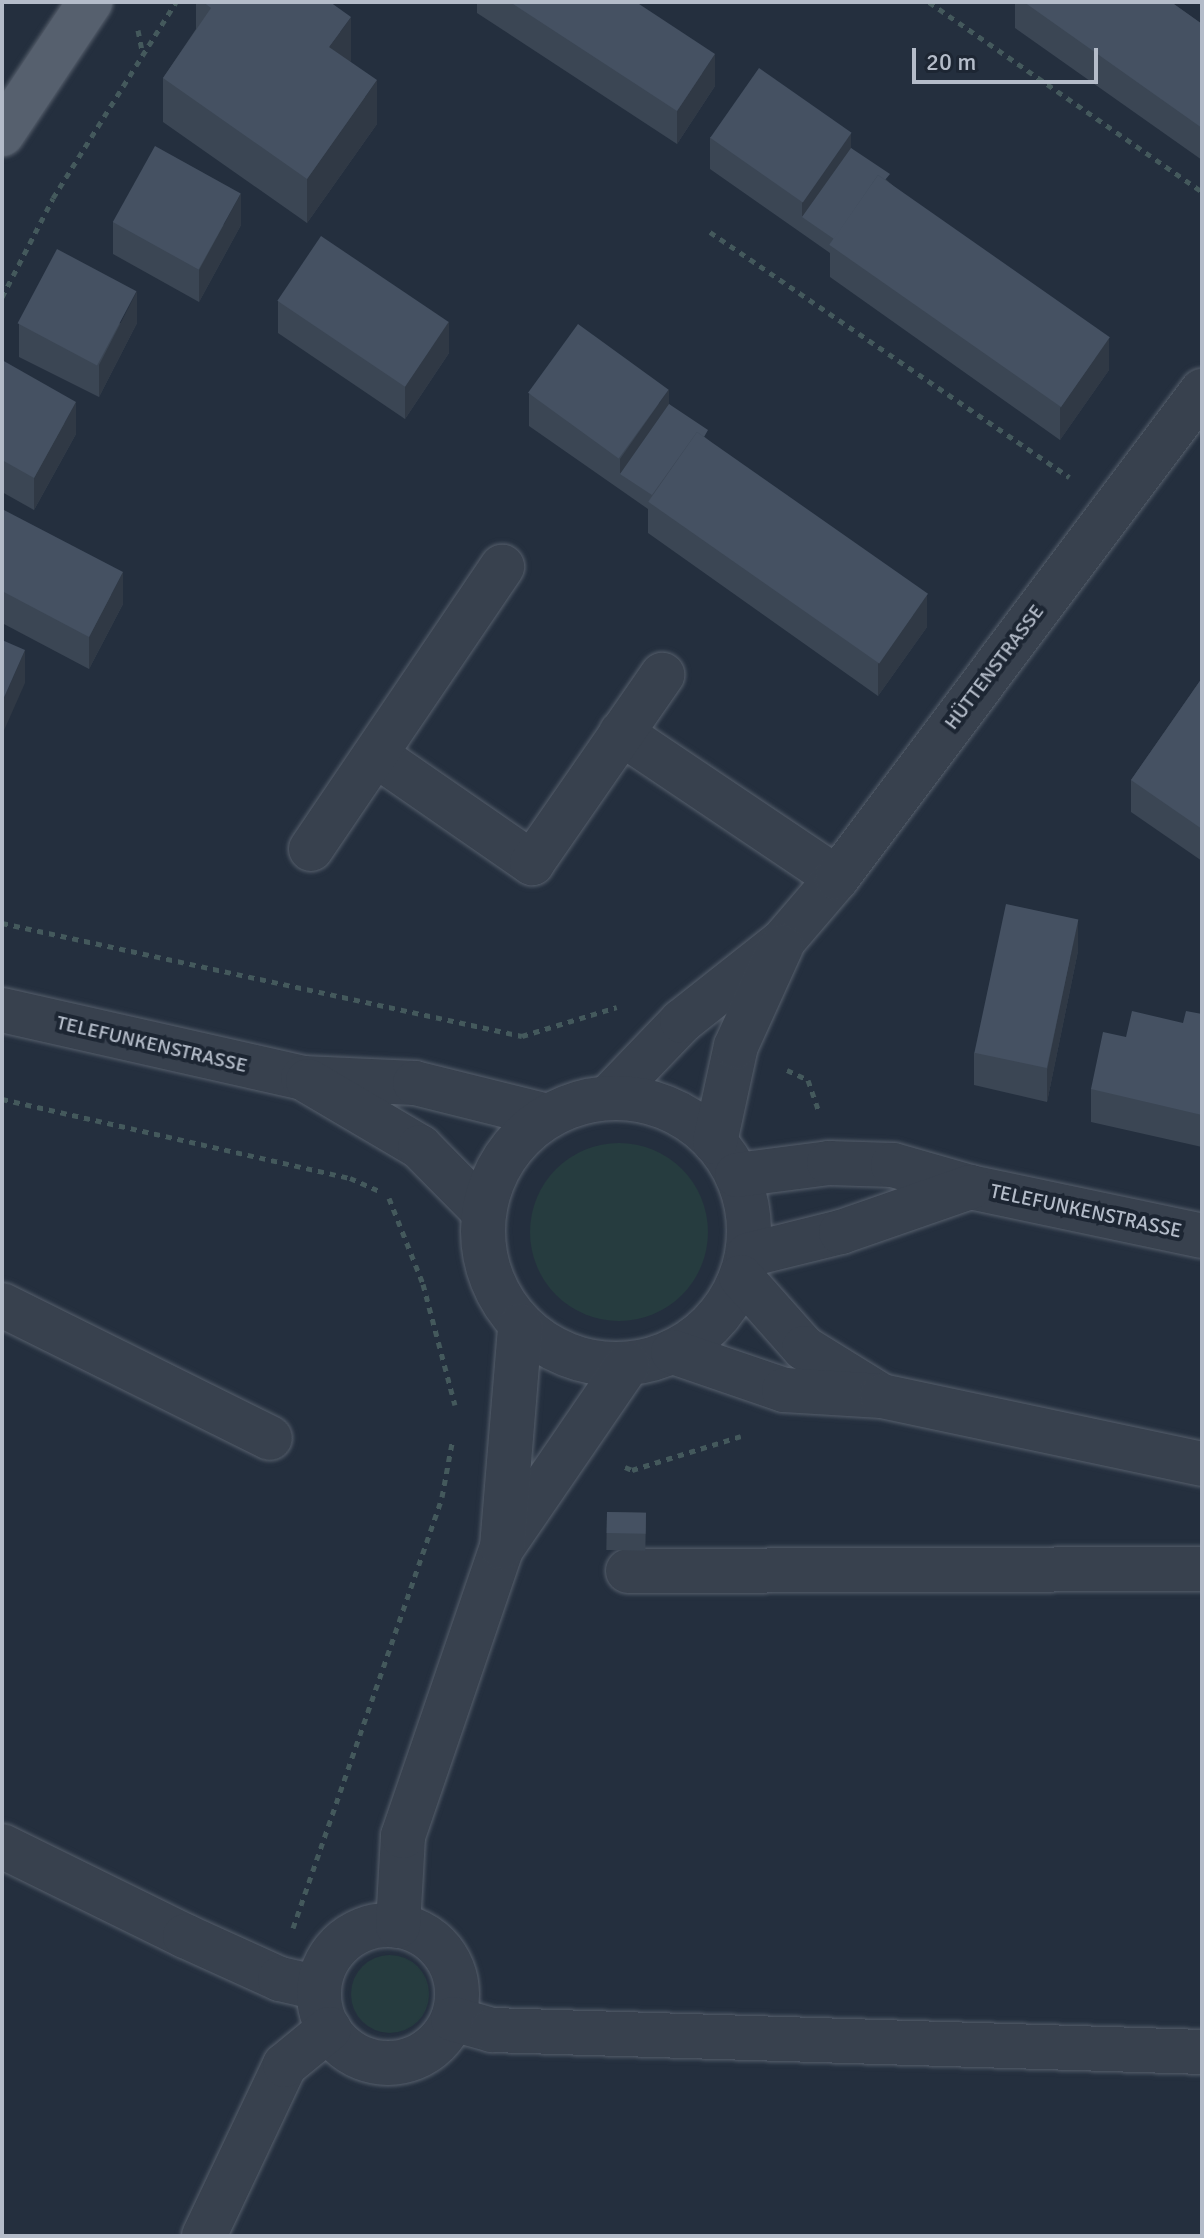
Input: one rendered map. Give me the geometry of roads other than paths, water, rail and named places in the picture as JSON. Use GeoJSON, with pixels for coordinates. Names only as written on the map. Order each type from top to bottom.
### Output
{"type":"FeatureCollection","features":[{"type":"Feature","properties":{"kind":"main road"},"geometry":{"type":"LineString","coordinates":[[2,134],[90,2]]}},
{"type":"Feature","properties":{"kind":"street","name":"HÜTTENSTRASSE"},"geometry":{"type":"LineString","coordinates":[[783,941],[837,878],[1202,391]]}},
{"type":"Feature","properties":{"kind":"street"},"geometry":{"type":"LineString","coordinates":[[311,849],[502,567]]}},
{"type":"Feature","properties":{"kind":"street"},"geometry":{"type":"LineString","coordinates":[[376,755],[532,863],[662,675]]}},
{"type":"Feature","properties":{"kind":"street"},"geometry":{"type":"LineString","coordinates":[[621,733],[837,878]]}},
{"type":"Feature","properties":{"kind":"street"},"geometry":{"type":"LineString","coordinates":[[609,1097],[682,1021],[783,941]]}},
{"type":"Feature","properties":{"kind":"street"},"geometry":{"type":"LineString","coordinates":[[726,1158],[736,1046],[783,941]]}},
{"type":"Feature","properties":{"kind":"street","name":"TELEFUNKENSTRASSE"},"geometry":{"type":"LineString","coordinates":[[2,1010],[303,1078],[415,1083],[547,1116]]}},
{"type":"Feature","properties":{"kind":"street","name":"TELEFUNKENSTRASSE"},"geometry":{"type":"LineString","coordinates":[[303,1078],[420,1147],[483,1211]]}},
{"type":"Feature","properties":{"kind":"street"},"geometry":{"type":"LineString","coordinates":[[609,1097],[649,1101],[685,1116],[726,1158],[748,1214],[744,1266],[726,1308],[702,1334],[673,1352],[628,1364],[589,1363],[552,1349],[520,1326],[497,1292],[483,1252],[483,1211],[502,1162],[517,1141],[547,1116],[609,1097]]}},
{"type":"Feature","properties":{"kind":"street","name":"TELEFUNKENSTRASSE"},"geometry":{"type":"LineString","coordinates":[[726,1158],[893,1165],[970,1187],[1202,1236]]}},
{"type":"Feature","properties":{"kind":"street","name":"TELEFUNKENSTRASSE"},"geometry":{"type":"LineString","coordinates":[[744,1266],[970,1187]]}},
{"type":"Feature","properties":{"kind":"street"},"geometry":{"type":"LineString","coordinates":[[744,1266],[804,1348],[882,1396]]}},
{"type":"Feature","properties":{"kind":"street"},"geometry":{"type":"LineString","coordinates":[[2,1305],[270,1438]]}},
{"type":"Feature","properties":{"kind":"street"},"geometry":{"type":"LineString","coordinates":[[398,1926],[403,1836],[502,1547],[520,1326]]}},
{"type":"Feature","properties":{"kind":"street"},"geometry":{"type":"LineString","coordinates":[[673,1352],[784,1390],[882,1396],[1202,1464]]}},
{"type":"Feature","properties":{"kind":"street"},"geometry":{"type":"LineString","coordinates":[[502,1547],[628,1364]]}},
{"type":"Feature","properties":{"kind":"street"},"geometry":{"type":"LineString","coordinates":[[628,1571],[1202,1569]]}},
{"type":"Feature","properties":{"kind":"street"},"geometry":{"type":"LineString","coordinates":[[2,1846],[310,1998],[355,2054],[401,2062],[441,2039],[453,2019],[457,1989],[448,1959],[427,1938],[398,1926],[355,1933],[337,1947],[310,1998],[285,2065],[204,2236]]}},
{"type":"Feature","properties":{"kind":"street"},"geometry":{"type":"LineString","coordinates":[[453,2019],[492,2030],[1202,2052]]}}]}
